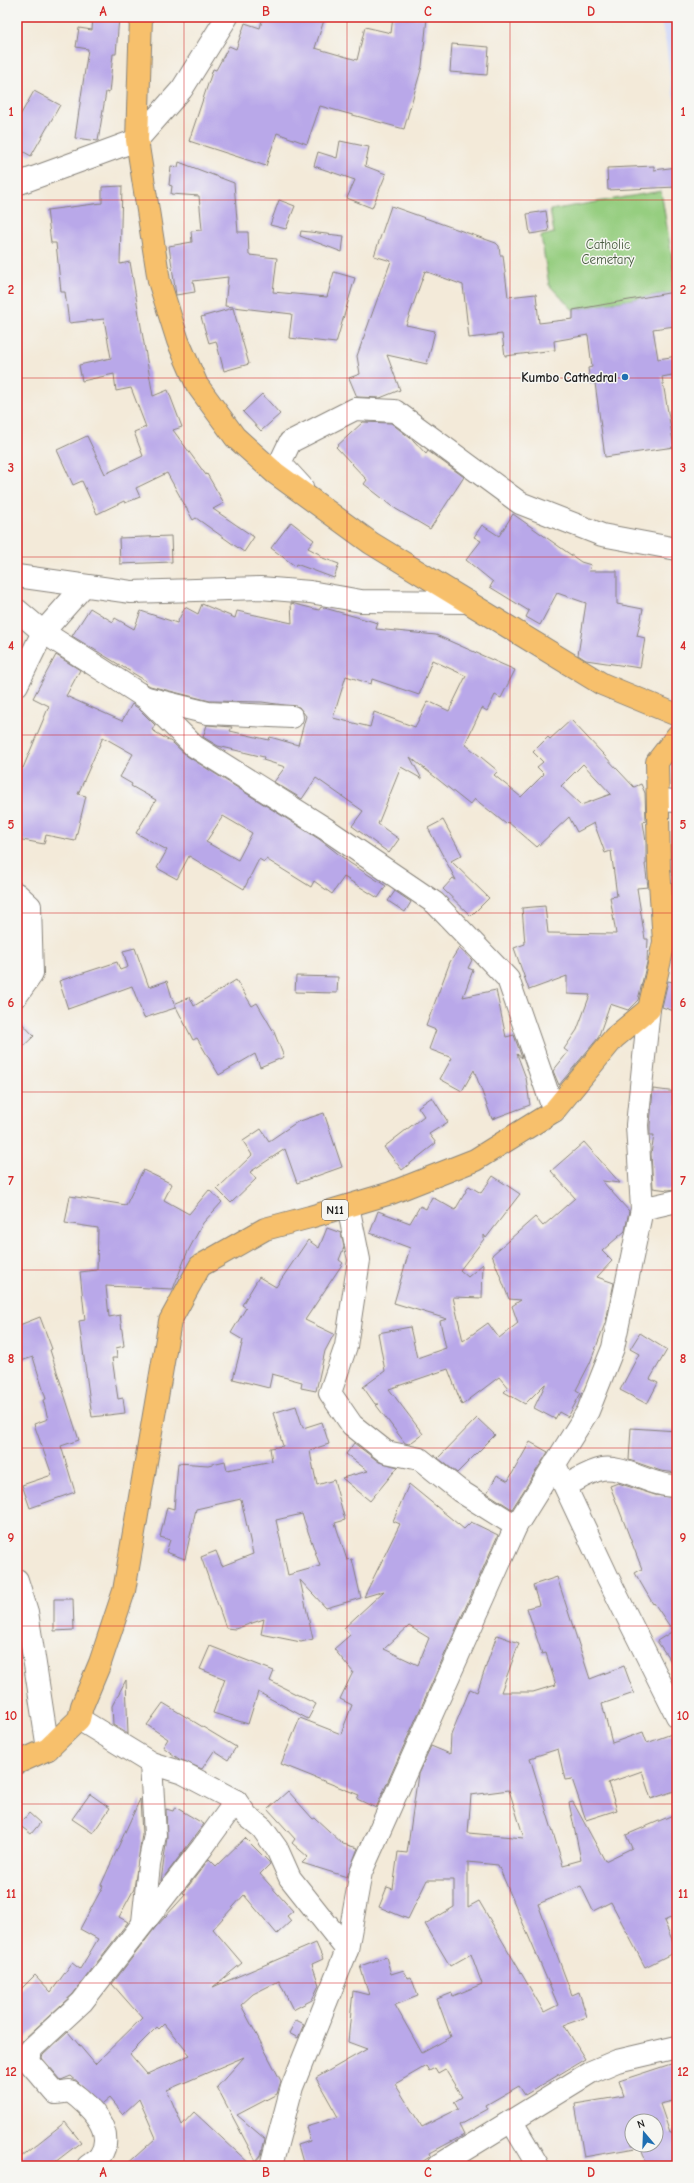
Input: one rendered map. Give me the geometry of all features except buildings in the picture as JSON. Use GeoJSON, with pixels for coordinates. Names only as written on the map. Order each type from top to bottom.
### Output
{"type":"FeatureCollection","features":[{"type":"Feature","properties":{"kind":"main road"},"geometry":{"type":"LineString","coordinates":[[141,17],[137,140],[159,281],[178,341],[197,385],[235,437],[275,473],[313,499],[371,543],[468,602],[539,648],[602,684],[677,715]]}},
{"type":"Feature","properties":{"kind":"main road"},"geometry":{"type":"LineString","coordinates":[[649,1009],[664,942],[659,867],[667,801],[657,762],[677,736]]}},
{"type":"Feature","properties":{"kind":"main road","name":"N11"},"geometry":{"type":"LineString","coordinates":[[17,1763],[48,1749],[79,1719],[82,1706],[100,1664],[124,1591],[170,1321],[200,1266],[265,1229],[391,1193],[475,1160],[554,1111],[614,1038],[649,1009]]}},
{"type":"Feature","properties":{"kind":"street"},"geometry":{"type":"LineString","coordinates":[[17,184],[137,140],[182,88],[227,17]]}},
{"type":"Feature","properties":{"kind":"street"},"geometry":{"type":"LineString","coordinates":[[313,499],[280,463],[290,442],[355,409],[395,411],[520,503],[602,535],[677,549]]}},
{"type":"Feature","properties":{"kind":"street"},"geometry":{"type":"LineString","coordinates":[[17,576],[131,592],[260,588],[310,592],[361,601],[468,602]]}},
{"type":"Feature","properties":{"kind":"street"},"geometry":{"type":"LineString","coordinates":[[17,685],[43,632],[83,586]]}},
{"type":"Feature","properties":{"kind":"street"},"geometry":{"type":"LineString","coordinates":[[17,610],[43,632],[146,698],[194,746],[326,829],[435,903],[508,979],[554,1111]]}},
{"type":"Feature","properties":{"kind":"street"},"geometry":{"type":"LineString","coordinates":[[146,698],[208,713],[292,717]]}},
{"type":"Feature","properties":{"kind":"street"},"geometry":{"type":"LineString","coordinates":[[17,894],[30,906],[32,974],[17,996]]}},
{"type":"Feature","properties":{"kind":"street"},"geometry":{"type":"LineString","coordinates":[[271,2166],[292,2087],[347,1950],[361,1872],[516,1526],[588,1411],[612,1348],[642,1209],[637,1125],[649,1009]]}},
{"type":"Feature","properties":{"kind":"street"},"geometry":{"type":"LineString","coordinates":[[642,1209],[677,1201]]}},
{"type":"Feature","properties":{"kind":"street"},"geometry":{"type":"LineString","coordinates":[[348,1206],[360,1260],[346,1346],[330,1393],[352,1425],[386,1452],[420,1459],[460,1491],[516,1526]]}},
{"type":"Feature","properties":{"kind":"street"},"geometry":{"type":"LineString","coordinates":[[555,1465],[677,1716]]}},
{"type":"Feature","properties":{"kind":"street"},"geometry":{"type":"LineString","coordinates":[[565,1486],[602,1469],[626,1472],[654,1483],[677,1486]]}},
{"type":"Feature","properties":{"kind":"street"},"geometry":{"type":"LineString","coordinates":[[17,1580],[27,1612],[48,1749]]}},
{"type":"Feature","properties":{"kind":"street"},"geometry":{"type":"LineString","coordinates":[[79,1719],[151,1763],[183,1773],[236,1800],[247,1816],[262,1828],[277,1849],[290,1878],[347,1950]]}},
{"type":"Feature","properties":{"kind":"street"},"geometry":{"type":"LineString","coordinates":[[143,1922],[155,1835],[151,1763]]}},
{"type":"Feature","properties":{"kind":"street"},"geometry":{"type":"LineString","coordinates":[[88,2166],[100,2156],[105,2143],[105,2130],[81,2099],[70,2091],[56,2093],[42,2079],[29,2062],[31,2049],[82,2002],[202,1848],[236,1800]]}},
{"type":"Feature","properties":{"kind":"street"},"geometry":{"type":"LineString","coordinates":[[438,2166],[512,2122],[591,2072],[617,2061],[677,2047]]}},
{"type":"Feature","properties":{"kind":"street"},"geometry":{"type":"LineString","coordinates":[[512,2122],[538,2166]]}},
{"type":"Feature","properties":{"kind":"shaded area"},"geometry":{"type":"Polygon","coordinates":[[[660,17],[677,17],[677,111],[671,86],[666,44],[660,17]]]}},
{"type":"Feature","properties":{"kind":"green space","name":"Catholic Cemetary"},"geometry":{"type":"Polygon","coordinates":[[[661,191],[673,263],[674,292],[573,310],[549,285],[541,236],[554,233],[550,210],[661,191]]]}},
{"type":"Feature","properties":{"kind":"place","name":"Kumbo Cathedral"},"geometry":{"type":"Point","coordinates":[625,377]}}]}
